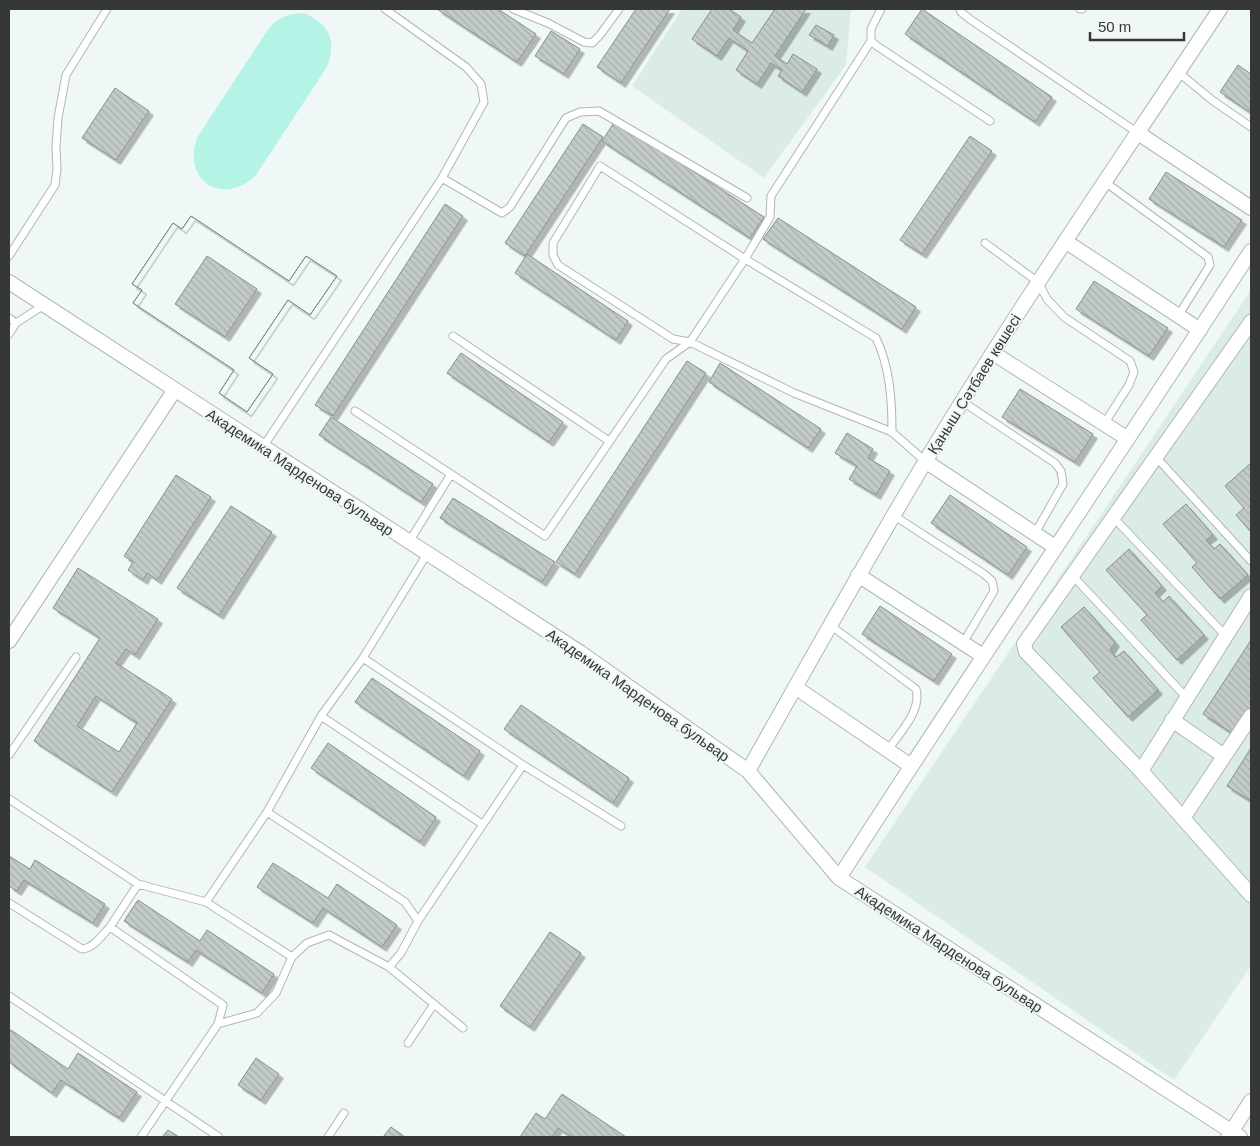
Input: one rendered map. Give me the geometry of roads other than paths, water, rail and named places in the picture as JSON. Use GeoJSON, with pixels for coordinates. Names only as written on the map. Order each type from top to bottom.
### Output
{"type":"FeatureCollection","features":[{"type":"Feature","properties":{"kind":"street","name":"Қаныш Сәтбаев көшесі"},"geometry":{"type":"LineString","coordinates":[[748,771],[858,575],[926,461],[1038,282],[1220,9]]}},
{"type":"Feature","properties":{"kind":"street"},"geometry":{"type":"LineString","coordinates":[[1138,133],[1251,208]]}},
{"type":"Feature","properties":{"kind":"street"},"geometry":{"type":"LineString","coordinates":[[1065,241],[1200,330]]}},
{"type":"Feature","properties":{"kind":"street"},"geometry":{"type":"LineString","coordinates":[[839,878],[983,656],[1251,251]]}},
{"type":"Feature","properties":{"kind":"street","name":"Академика Марденова бульвар"},"geometry":{"type":"LineString","coordinates":[[9,282],[174,391],[581,653],[748,771],[839,878],[1233,1135]]}},
{"type":"Feature","properties":{"kind":"street"},"geometry":{"type":"LineString","coordinates":[[1251,322],[1024,644],[1026,652],[1141,771],[1251,895]]}},
{"type":"Feature","properties":{"kind":"street"},"geometry":{"type":"LineString","coordinates":[[993,353],[1128,439]]}},
{"type":"Feature","properties":{"kind":"street"},"geometry":{"type":"LineString","coordinates":[[9,641],[174,391]]}},
{"type":"Feature","properties":{"kind":"street"},"geometry":{"type":"LineString","coordinates":[[926,461],[1034,535],[1055,547]]}},
{"type":"Feature","properties":{"kind":"street"},"geometry":{"type":"LineString","coordinates":[[858,575],[983,656]]}},
{"type":"Feature","properties":{"kind":"street"},"geometry":{"type":"LineString","coordinates":[[1141,771],[1251,596]]}},
{"type":"Feature","properties":{"kind":"street"},"geometry":{"type":"LineString","coordinates":[[795,687],[911,766]]}},
{"type":"Feature","properties":{"kind":"street"},"geometry":{"type":"LineString","coordinates":[[1183,818],[1251,716]]}},
{"type":"Feature","properties":{"kind":"street"},"geometry":{"type":"LineString","coordinates":[[1172,720],[1224,756]]}},
{"type":"Feature","properties":{"kind":"street"},"geometry":{"type":"LineString","coordinates":[[1233,1135],[1251,1101]]}},
{"type":"Feature","properties":{"kind":"lane"},"geometry":{"type":"LineString","coordinates":[[9,256],[55,185],[58,118],[66,75],[107,9]]}},
{"type":"Feature","properties":{"kind":"lane"},"geometry":{"type":"LineString","coordinates":[[263,448],[442,178],[484,102],[481,84],[466,67],[385,9]]}},
{"type":"Feature","properties":{"kind":"lane"},"geometry":{"type":"LineString","coordinates":[[513,9],[548,23],[584,42],[592,43],[600,36],[619,9]]}},
{"type":"Feature","properties":{"kind":"lane"},"geometry":{"type":"LineString","coordinates":[[355,411],[545,536],[666,359],[690,342],[746,259],[770,217],[771,196],[871,40],[871,29],[881,9]]}},
{"type":"Feature","properties":{"kind":"lane"},"geometry":{"type":"LineString","coordinates":[[960,9],[971,20],[1138,133]]}},
{"type":"Feature","properties":{"kind":"lane"},"geometry":{"type":"LineString","coordinates":[[871,40],[877,46],[990,121]]}},
{"type":"Feature","properties":{"kind":"lane"},"geometry":{"type":"LineString","coordinates":[[1178,72],[1212,100],[1251,127]]}},
{"type":"Feature","properties":{"kind":"lane"},"geometry":{"type":"LineString","coordinates":[[442,178],[502,213],[510,207],[566,118],[580,112],[599,111],[747,198]]}},
{"type":"Feature","properties":{"kind":"lane"},"geometry":{"type":"LineString","coordinates":[[892,432],[892,393],[876,338],[746,259],[600,166],[553,243],[553,255],[558,265],[673,338],[690,342],[794,393],[892,432],[926,461]]}},
{"type":"Feature","properties":{"kind":"lane"},"geometry":{"type":"LineString","coordinates":[[1105,182],[1208,257],[1210,265],[1178,316]]}},
{"type":"Feature","properties":{"kind":"lane"},"geometry":{"type":"LineString","coordinates":[[985,243],[1038,282],[1047,299],[1064,317],[1130,360],[1134,372],[1129,385],[1104,424]]}},
{"type":"Feature","properties":{"kind":"lane"},"geometry":{"type":"LineString","coordinates":[[9,334],[16,323],[44,305]]}},
{"type":"Feature","properties":{"kind":"lane"},"geometry":{"type":"LineString","coordinates":[[9,318],[16,323]]}},
{"type":"Feature","properties":{"kind":"lane"},"geometry":{"type":"LineString","coordinates":[[453,336],[609,441]]}},
{"type":"Feature","properties":{"kind":"lane"},"geometry":{"type":"LineString","coordinates":[[963,402],[1055,463],[1061,470],[1063,484],[1034,535]]}},
{"type":"Feature","properties":{"kind":"lane"},"geometry":{"type":"LineString","coordinates":[[1156,458],[1251,561]]}},
{"type":"Feature","properties":{"kind":"lane"},"geometry":{"type":"LineString","coordinates":[[409,542],[451,474]]}},
{"type":"Feature","properties":{"kind":"lane"},"geometry":{"type":"LineString","coordinates":[[893,515],[992,581],[994,591],[963,643]]}},
{"type":"Feature","properties":{"kind":"lane"},"geometry":{"type":"LineString","coordinates":[[1113,517],[1225,635]]}},
{"type":"Feature","properties":{"kind":"lane"},"geometry":{"type":"LineString","coordinates":[[206,902],[267,812],[321,716],[363,658],[427,554]]}},
{"type":"Feature","properties":{"kind":"lane"},"geometry":{"type":"LineString","coordinates":[[1072,575],[1186,698]]}},
{"type":"Feature","properties":{"kind":"lane"},"geometry":{"type":"LineString","coordinates":[[830,626],[916,689],[919,699],[916,710],[888,750]]}},
{"type":"Feature","properties":{"kind":"lane"},"geometry":{"type":"LineString","coordinates":[[9,754],[76,657]]}},
{"type":"Feature","properties":{"kind":"lane"},"geometry":{"type":"LineString","coordinates":[[363,658],[523,765],[621,826]]}},
{"type":"Feature","properties":{"kind":"lane"},"geometry":{"type":"LineString","coordinates":[[321,716],[482,824]]}},
{"type":"Feature","properties":{"kind":"lane"},"geometry":{"type":"LineString","coordinates":[[389,967],[401,953],[418,921],[523,765]]}},
{"type":"Feature","properties":{"kind":"lane"},"geometry":{"type":"LineString","coordinates":[[9,799],[138,884],[206,902],[292,957]]}},
{"type":"Feature","properties":{"kind":"lane"},"geometry":{"type":"LineString","coordinates":[[267,812],[405,902],[418,921]]}},
{"type":"Feature","properties":{"kind":"lane"},"geometry":{"type":"LineString","coordinates":[[9,903],[82,949],[88,949],[110,927],[138,884]]}},
{"type":"Feature","properties":{"kind":"lane"},"geometry":{"type":"LineString","coordinates":[[110,927],[223,1005],[218,1024],[141,1137]]}},
{"type":"Feature","properties":{"kind":"lane"},"geometry":{"type":"LineString","coordinates":[[218,1024],[257,1013],[276,992],[292,957],[307,943],[329,936],[389,967],[463,1028]]}},
{"type":"Feature","properties":{"kind":"lane"},"geometry":{"type":"LineString","coordinates":[[9,996],[219,1137]]}},
{"type":"Feature","properties":{"kind":"lane"},"geometry":{"type":"LineString","coordinates":[[408,1043],[434,1004]]}},
{"type":"Feature","properties":{"kind":"lane"},"geometry":{"type":"LineString","coordinates":[[328,1137],[344,1113]]}}]}
